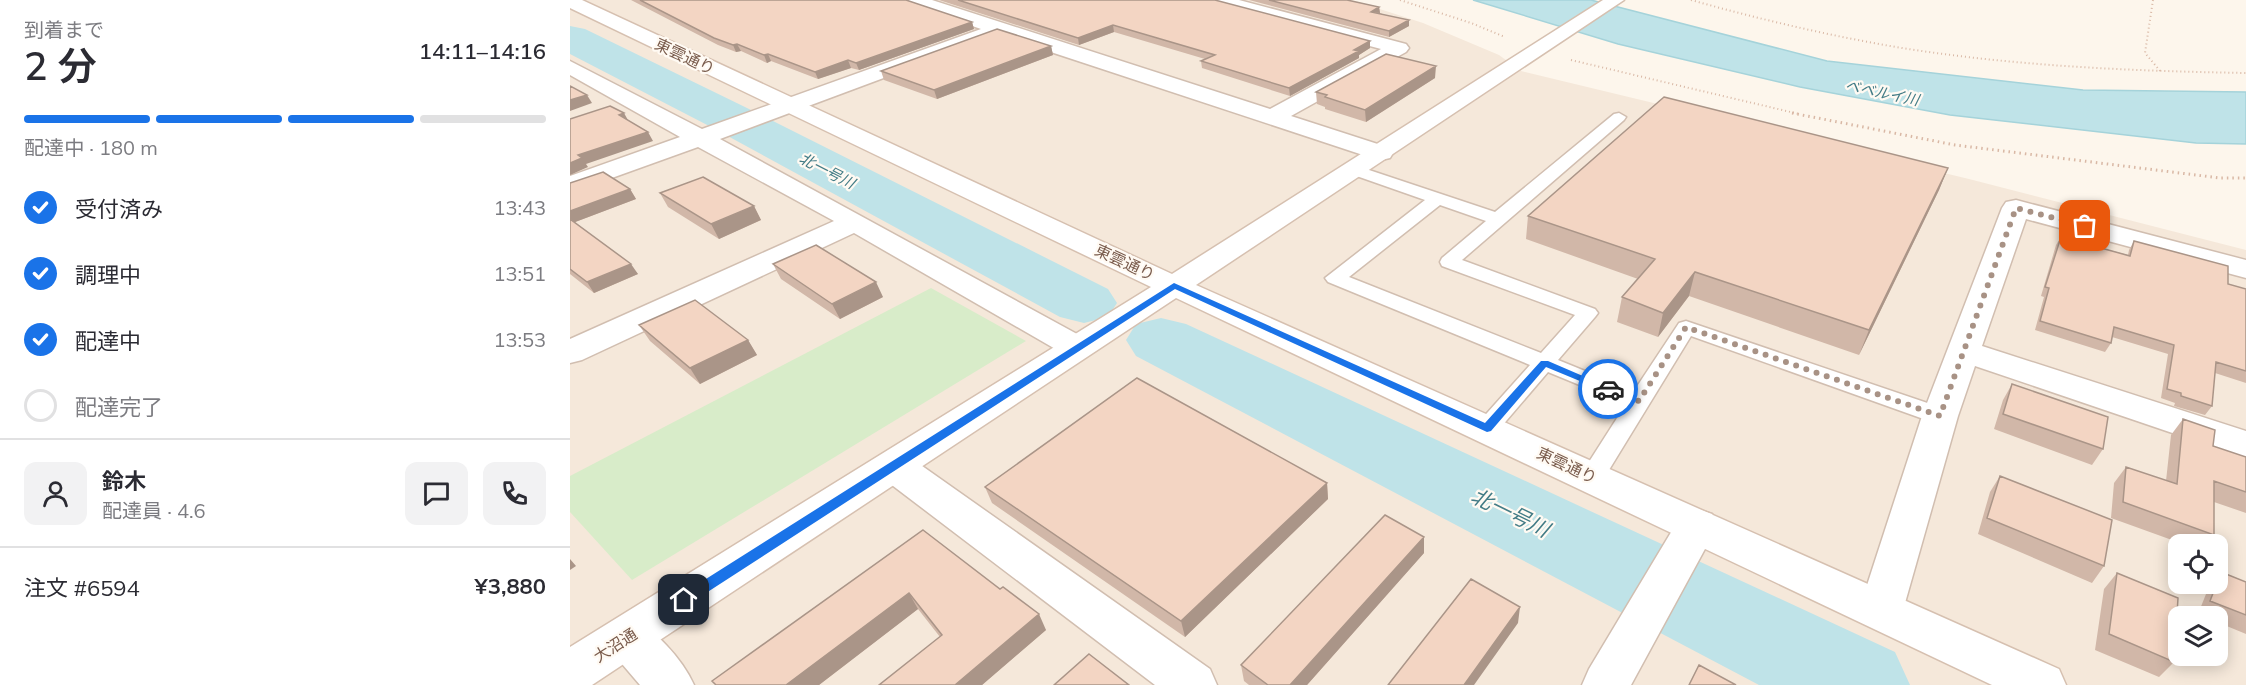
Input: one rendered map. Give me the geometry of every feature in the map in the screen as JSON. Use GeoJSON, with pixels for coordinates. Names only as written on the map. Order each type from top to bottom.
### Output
{"type":"FeatureCollection","features":[{"type":"Feature","properties":{"kind":"street"},"geometry":{"type":"LineString","coordinates":[[1218,0],[1399,48],[1273,117]]}},
{"type":"Feature","properties":{"kind":"street","name":"大沼通"},"geometry":{"type":"LineString","coordinates":[[570,673],[1381,153],[1615,0]]}},
{"type":"Feature","properties":{"kind":"street","name":"東雲通り"},"geometry":{"type":"LineString","coordinates":[[570,1],[1174,286],[1592,476],[2042,685]]}},
{"type":"Feature","properties":{"kind":"street"},"geometry":{"type":"LineString","coordinates":[[925,1],[999,29],[1381,153]]}},
{"type":"Feature","properties":{"kind":"street"},"geometry":{"type":"LineString","coordinates":[[570,185],[999,29]]}},
{"type":"Feature","properties":{"kind":"street"},"geometry":{"type":"LineString","coordinates":[[570,67],[712,135],[855,222],[1076,347]]}},
{"type":"Feature","properties":{"kind":"street"},"geometry":{"type":"LineString","coordinates":[[1881,610],[1940,416],[2016,208],[2246,268]]}},
{"type":"Feature","properties":{"kind":"street"},"geometry":{"type":"LineString","coordinates":[[570,352],[855,222]]}},
{"type":"Feature","properties":{"kind":"street"},"geometry":{"type":"LineString","coordinates":[[1964,351],[2246,445]]}},
{"type":"Feature","properties":{"kind":"street"},"geometry":{"type":"LineString","coordinates":[[894,466],[1193,685]]}},
{"type":"Feature","properties":{"kind":"street"},"geometry":{"type":"LineString","coordinates":[[1606,685],[1697,525]]}},
{"type":"Feature","properties":{"kind":"street"},"geometry":{"type":"LineString","coordinates":[[627,637],[670,685]]}},
{"type":"Feature","properties":{"kind":"lane"},"geometry":{"type":"LineString","coordinates":[[1487,428],[1588,313],[1449,262],[1619,117]]}},
{"type":"Feature","properties":{"kind":"lane"},"geometry":{"type":"LineString","coordinates":[[1354,170],[1498,219]]}},
{"type":"Feature","properties":{"kind":"lane"},"geometry":{"type":"LineString","coordinates":[[1438,198],[1335,278],[1639,401]]}},
{"type":"Feature","properties":{"kind":"lane"},"geometry":{"type":"LineString","coordinates":[[1592,476],[1686,327],[1940,416]]}},
{"type":"Feature","properties":{"kind":"path"},"geometry":{"type":"LineString","coordinates":[[1400,0],[1472,23],[1596,68],[1758,106],[1955,146],[2220,177],[2246,178]]}},
{"type":"Feature","properties":{"kind":"path"},"geometry":{"type":"LineString","coordinates":[[1691,0],[1779,24],[1903,49],[2036,64],[2162,73],[2246,74]]}},
{"type":"Feature","properties":{"kind":"path"},"geometry":{"type":"LineString","coordinates":[[2153,0],[2145,53],[2162,73]]}},
{"type":"Feature","properties":{"kind":"shaded area"},"geometry":{"type":"Polygon","coordinates":[[[570,0],[1352,0],[1423,23],[1499,55],[1521,71],[1969,179],[2246,250],[2246,685],[570,685],[570,0]]]}},
{"type":"Feature","properties":{"kind":"green space"},"geometry":{"type":"Polygon","coordinates":[[[931,288],[1026,341],[632,580],[570,512],[570,476],[931,288]]]}},
{"type":"Feature","properties":{"kind":"water","name":"ベベルイ川"},"geometry":{"type":"Polygon","coordinates":[[[1473,0],[1591,0],[1827,61],[2083,90],[2246,92],[2246,144],[2196,143],[1950,115],[1800,87],[1618,44],[1473,0]]]}},
{"type":"Feature","properties":{"kind":"building"},"geometry":{"type":"Polygon","coordinates":[[[640,0],[906,0],[972,22],[856,63],[848,60],[815,72],[768,54],[764,55],[714,38],[640,0]]]}},
{"type":"Feature","properties":{"kind":"building"},"geometry":{"type":"Polygon","coordinates":[[[958,0],[1215,0],[1370,41],[1354,50],[1359,51],[1289,88],[1201,61],[1215,55],[1113,25],[1078,38],[958,0]]]}},
{"type":"Feature","properties":{"kind":"building"},"geometry":{"type":"Polygon","coordinates":[[[1269,0],[1347,0],[1379,7],[1371,12],[1409,20],[1389,31],[1269,0]]]}},
{"type":"Feature","properties":{"kind":"building"},"geometry":{"type":"Polygon","coordinates":[[[997,29],[1051,46],[934,90],[881,71],[997,29]]]}},
{"type":"Feature","properties":{"kind":"building"},"geometry":{"type":"Polygon","coordinates":[[[1386,54],[1436,66],[1365,110],[1316,92],[1386,54]]]}},
{"type":"Feature","properties":{"kind":"building"},"geometry":{"type":"Polygon","coordinates":[[[570,86],[587,95],[570,100],[570,86]]]}},
{"type":"Feature","properties":{"kind":"building"},"geometry":{"type":"Polygon","coordinates":[[[1664,97],[1948,168],[1869,330],[1695,272],[1663,313],[1622,297],[1655,259],[1528,216],[1664,97]]]}},
{"type":"Feature","properties":{"kind":"building"},"geometry":{"type":"Polygon","coordinates":[[[610,106],[624,113],[619,115],[648,132],[578,155],[582,158],[570,163],[570,119],[610,106]]]}},
{"type":"Feature","properties":{"kind":"building"},"geometry":{"type":"Polygon","coordinates":[[[603,172],[630,189],[570,211],[570,183],[603,172]]]}},
{"type":"Feature","properties":{"kind":"building"},"geometry":{"type":"Polygon","coordinates":[[[703,177],[754,206],[711,224],[660,193],[703,177]]]}},
{"type":"Feature","properties":{"kind":"building"},"geometry":{"type":"Polygon","coordinates":[[[570,219],[631,264],[587,282],[570,269],[570,219]]]}},
{"type":"Feature","properties":{"kind":"building"},"geometry":{"type":"Polygon","coordinates":[[[2061,237],[2130,256],[2134,241],[2228,266],[2228,284],[2246,289],[2246,371],[2216,362],[2212,406],[2167,389],[2174,345],[2114,327],[2111,343],[2040,321],[2049,288],[2045,287],[2061,237]]]}},
{"type":"Feature","properties":{"kind":"building"},"geometry":{"type":"Polygon","coordinates":[[[816,245],[876,282],[832,304],[773,264],[816,245]]]}},
{"type":"Feature","properties":{"kind":"building"},"geometry":{"type":"Polygon","coordinates":[[[695,300],[748,340],[690,368],[639,325],[695,300]]]}},
{"type":"Feature","properties":{"kind":"building"},"geometry":{"type":"Polygon","coordinates":[[[1137,378],[1327,483],[1181,621],[985,487],[1137,378]]]}},
{"type":"Feature","properties":{"kind":"building"},"geometry":{"type":"Polygon","coordinates":[[[2012,384],[2108,417],[2103,449],[2003,414],[2012,384]]]}},
{"type":"Feature","properties":{"kind":"building"},"geometry":{"type":"Polygon","coordinates":[[[2183,419],[2215,430],[2213,446],[2246,457],[2246,492],[2214,481],[2214,534],[2123,502],[2126,467],[2177,484],[2183,419]]]}},
{"type":"Feature","properties":{"kind":"building"},"geometry":{"type":"Polygon","coordinates":[[[2000,476],[2112,520],[2104,566],[1987,518],[2000,476]]]}},
{"type":"Feature","properties":{"kind":"building"},"geometry":{"type":"Polygon","coordinates":[[[1385,515],[1424,537],[1290,685],[1268,685],[1241,665],[1385,515]]]}},
{"type":"Feature","properties":{"kind":"building"},"geometry":{"type":"Polygon","coordinates":[[[923,530],[1000,589],[1003,587],[1039,614],[955,685],[879,685],[942,635],[909,593],[786,685],[716,685],[712,681],[923,530]]]}},
{"type":"Feature","properties":{"kind":"building"},"geometry":{"type":"Polygon","coordinates":[[[2117,573],[2178,598],[2178,606],[2168,606],[2168,659],[2109,634],[2117,573]]]}},
{"type":"Feature","properties":{"kind":"building"},"geometry":{"type":"Polygon","coordinates":[[[2228,575],[2246,582],[2246,615],[2228,606],[2210,601],[2213,594],[2228,594],[2228,575]]]}},
{"type":"Feature","properties":{"kind":"building"},"geometry":{"type":"Polygon","coordinates":[[[1471,579],[1520,607],[1464,685],[1388,685],[1471,579]]]}},
{"type":"Feature","properties":{"kind":"building"},"geometry":{"type":"Polygon","coordinates":[[[1089,654],[1129,685],[1054,685],[1089,654]]]}},
{"type":"Feature","properties":{"kind":"building"},"geometry":{"type":"Polygon","coordinates":[[[1699,665],[1736,685],[1689,685],[1699,665]]]}},
{"type":"Feature","properties":{"kind":"waterway","name":"北一号川"},"geometry":{"type":"LineString","coordinates":[[570,38],[730,118],[1084,303]]}},
{"type":"Feature","properties":{"kind":"waterway","name":"北一号川"},"geometry":{"type":"LineString","coordinates":[[1161,340],[1859,685]]}},
{"type":"Feature","properties":{"kind":"way so far"},"geometry":{"type":"LineString","coordinates":[[1608,389],[1639,401],[1686,327],[1940,416],[2016,208],[2085,226]]}},
{"type":"Feature","properties":{"kind":"route"},"geometry":{"type":"LineString","coordinates":[[684,600],[1174,286],[1487,428],[1544,363],[1608,389]]}}]}
